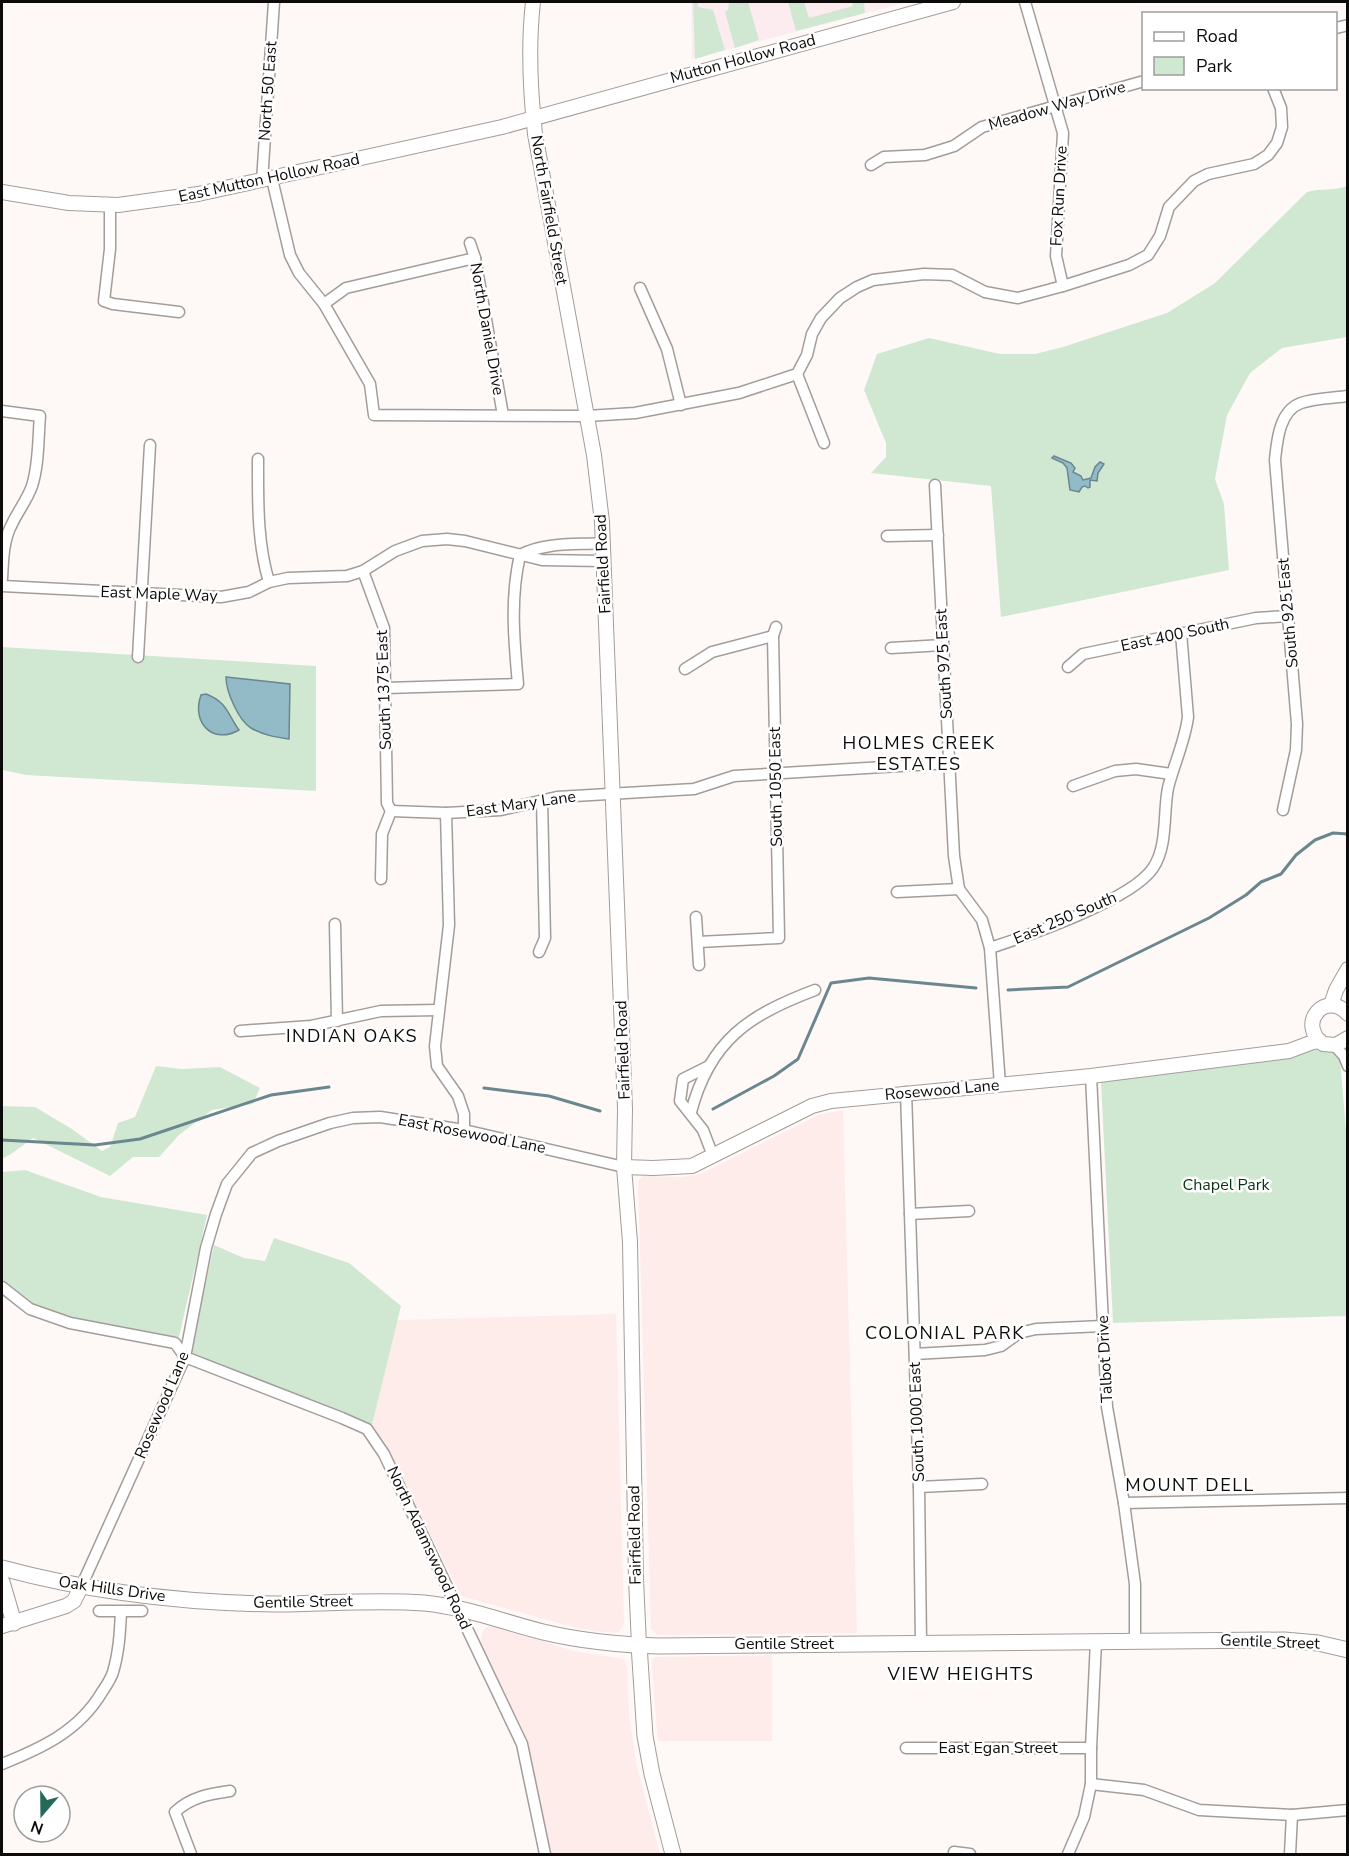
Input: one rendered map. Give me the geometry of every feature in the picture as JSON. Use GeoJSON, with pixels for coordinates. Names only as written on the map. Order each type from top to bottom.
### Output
{"type":"FeatureCollection","features":[{"type":"Feature","properties":{"kind":"main road","name":"Oak Hills Drive"},"geometry":{"type":"LineString","coordinates":[[2,1568],[81,1587],[224,1602]]}},
{"type":"Feature","properties":{"kind":"main road"},"geometry":{"type":"LineString","coordinates":[[2,1582],[8,1625]]}},
{"type":"Feature","properties":{"kind":"main road","name":"Gentile Street"},"geometry":{"type":"LineString","coordinates":[[224,1602],[275,1604],[376,1601],[458,1607],[576,1639],[639,1645],[1292,1640],[1318,1642],[1347,1650]]}},
{"type":"Feature","properties":{"kind":"main road","name":"Fairfield Road"},"geometry":{"type":"LineString","coordinates":[[639,1645],[647,1752],[673,1854]]}},
{"type":"Feature","properties":{"kind":"street","name":"North 50 East"},"geometry":{"type":"LineString","coordinates":[[274,2],[267,180],[290,255],[299,273],[324,304],[369,384],[374,415],[503,415]]}},
{"type":"Feature","properties":{"kind":"street","name":"North Fairfield Street"},"geometry":{"type":"LineString","coordinates":[[533,2],[529,52],[533,118],[587,416]]}},
{"type":"Feature","properties":{"kind":"street","name":"Mutton Hollow Road"},"geometry":{"type":"LineString","coordinates":[[533,118],[953,2]]}},
{"type":"Feature","properties":{"kind":"street","name":"Fox Run Drive"},"geometry":{"type":"LineString","coordinates":[[1025,2],[1063,133],[1056,256],[1063,286]]}},
{"type":"Feature","properties":{"kind":"street","name":"Meadow Way Drive"},"geometry":{"type":"LineString","coordinates":[[871,165],[884,157],[925,155],[954,146],[982,127],[1142,81]]}},
{"type":"Feature","properties":{"kind":"street"},"geometry":{"type":"LineString","coordinates":[[503,415],[587,416],[635,413],[739,393],[797,374],[807,355],[812,334],[821,318],[840,298],[873,280],[924,274],[952,275],[985,292],[1018,298],[1130,265],[1148,255],[1160,236],[1169,207],[1194,182],[1208,174],[1254,164],[1268,155],[1277,143],[1282,127],[1281,108],[1274,90]]}},
{"type":"Feature","properties":{"kind":"street","name":"East Mutton Hollow Road"},"geometry":{"type":"LineString","coordinates":[[2,192],[69,203],[110,204],[198,194],[533,118]]}},
{"type":"Feature","properties":{"kind":"street"},"geometry":{"type":"LineString","coordinates":[[110,204],[110,249],[104,300],[113,304],[178,312]]}},
{"type":"Feature","properties":{"kind":"street","name":"North Daniel Drive"},"geometry":{"type":"LineString","coordinates":[[470,243],[475,258],[503,415]]}},
{"type":"Feature","properties":{"kind":"street"},"geometry":{"type":"LineString","coordinates":[[324,304],[346,288],[475,258]]}},
{"type":"Feature","properties":{"kind":"street"},"geometry":{"type":"LineString","coordinates":[[640,288],[667,349],[681,405]]}},
{"type":"Feature","properties":{"kind":"street"},"geometry":{"type":"LineString","coordinates":[[797,374],[824,443]]}},
{"type":"Feature","properties":{"kind":"street","name":"South 925 East"},"geometry":{"type":"LineString","coordinates":[[1283,810],[1296,750],[1297,724],[1275,460],[1277,437],[1286,416],[1299,404],[1347,396]]}},
{"type":"Feature","properties":{"kind":"street"},"geometry":{"type":"LineString","coordinates":[[2,411],[40,416],[34,477],[24,504],[11,525],[5,546],[2,579]]}},
{"type":"Feature","properties":{"kind":"street","name":"Fairfield Road"},"geometry":{"type":"LineString","coordinates":[[587,416],[600,492],[614,794],[625,1109],[624,1167],[630,1242],[639,1645]]}},
{"type":"Feature","properties":{"kind":"street"},"geometry":{"type":"LineString","coordinates":[[138,657],[150,445]]}},
{"type":"Feature","properties":{"kind":"street"},"geometry":{"type":"LineString","coordinates":[[258,459],[259,532],[269,582]]}},
{"type":"Feature","properties":{"kind":"street","name":"South 975 East"},"geometry":{"type":"LineString","coordinates":[[935,485],[954,856],[959,889],[982,920],[990,948],[1000,1085]]}},
{"type":"Feature","properties":{"kind":"street"},"geometry":{"type":"LineString","coordinates":[[887,536],[938,535]]}},
{"type":"Feature","properties":{"kind":"street","name":"East Maple Way"},"geometry":{"type":"LineString","coordinates":[[2,586],[220,597],[249,592],[269,582],[288,578],[347,576],[363,571],[395,551],[422,542],[447,539],[557,562],[603,561]]}},
{"type":"Feature","properties":{"kind":"street"},"geometry":{"type":"LineString","coordinates":[[386,688],[518,684],[513,601],[515,575],[520,555],[534,548],[603,543]]}},
{"type":"Feature","properties":{"kind":"street","name":"South 1375 East"},"geometry":{"type":"LineString","coordinates":[[363,571],[375,598],[384,628],[387,803],[391,812]]}},
{"type":"Feature","properties":{"kind":"street","name":"East 400 South"},"geometry":{"type":"LineString","coordinates":[[1068,667],[1083,654],[1256,618],[1288,616]]}},
{"type":"Feature","properties":{"kind":"street","name":"South 1050 East"},"geometry":{"type":"LineString","coordinates":[[685,669],[712,652],[774,632],[779,938],[698,942]]}},
{"type":"Feature","properties":{"kind":"street"},"geometry":{"type":"LineString","coordinates":[[1073,786],[1115,771],[1136,769],[1171,774],[1188,717],[1181,633]]}},
{"type":"Feature","properties":{"kind":"street"},"geometry":{"type":"LineString","coordinates":[[891,648],[943,645]]}},
{"type":"Feature","properties":{"kind":"street","name":"East Mary Lane"},"geometry":{"type":"LineString","coordinates":[[391,812],[446,813],[501,810],[557,797],[694,789],[734,776],[950,763]]}},
{"type":"Feature","properties":{"kind":"street","name":"East 250 South"},"geometry":{"type":"LineString","coordinates":[[990,948],[1112,900],[1138,885],[1154,868],[1162,846],[1171,774]]}},
{"type":"Feature","properties":{"kind":"street"},"geometry":{"type":"LineString","coordinates":[[538,952],[545,938],[542,800]]}},
{"type":"Feature","properties":{"kind":"street"},"geometry":{"type":"LineString","coordinates":[[381,879],[382,834],[391,812]]}},
{"type":"Feature","properties":{"kind":"street"},"geometry":{"type":"LineString","coordinates":[[446,813],[449,925],[435,1046],[437,1066],[458,1096],[464,1114],[464,1130]]}},
{"type":"Feature","properties":{"kind":"street"},"geometry":{"type":"LineString","coordinates":[[897,892],[959,889]]}},
{"type":"Feature","properties":{"kind":"street"},"geometry":{"type":"LineString","coordinates":[[696,917],[699,965]]}},
{"type":"Feature","properties":{"kind":"street"},"geometry":{"type":"LineString","coordinates":[[335,924],[337,1021]]}},
{"type":"Feature","properties":{"kind":"street"},"geometry":{"type":"LineString","coordinates":[[1340,1009],[1345,972]]}},
{"type":"Feature","properties":{"kind":"street"},"geometry":{"type":"LineString","coordinates":[[691,1112],[698,1086],[726,1040],[757,1016],[780,1003],[815,990]]}},
{"type":"Feature","properties":{"kind":"street","name":"Rosewood Lane"},"geometry":{"type":"LineString","coordinates":[[1275,1053],[1306,1033],[1317,1012],[1340,1009]]}},
{"type":"Feature","properties":{"kind":"street"},"geometry":{"type":"LineString","coordinates":[[240,1030],[311,1026],[381,1011],[438,1010]]}},
{"type":"Feature","properties":{"kind":"street"},"geometry":{"type":"LineString","coordinates":[[1311,1024],[1313,1034],[1329,1046],[1347,1038]]}},
{"type":"Feature","properties":{"kind":"street","name":"Rosewood Lane"},"geometry":{"type":"LineString","coordinates":[[624,1167],[693,1166],[812,1106],[831,1101],[1091,1076],[1289,1051],[1320,1041]]}},
{"type":"Feature","properties":{"kind":"street"},"geometry":{"type":"LineString","coordinates":[[1334,1045],[1344,1056],[1347,1066]]}},
{"type":"Feature","properties":{"kind":"street"},"geometry":{"type":"LineString","coordinates":[[709,1066],[683,1079],[680,1101],[703,1130],[713,1156]]}},
{"type":"Feature","properties":{"kind":"street","name":"Talbot Drive"},"geometry":{"type":"LineString","coordinates":[[1091,1076],[1107,1407],[1135,1584],[1135,1641]]}},
{"type":"Feature","properties":{"kind":"street","name":"South 1000 East"},"geometry":{"type":"LineString","coordinates":[[906,1092],[919,1487],[921,1643]]}},
{"type":"Feature","properties":{"kind":"street","name":"East Rosewood Lane"},"geometry":{"type":"LineString","coordinates":[[252,1153],[298,1133],[330,1123],[353,1118],[380,1117],[464,1130],[624,1167]]}},
{"type":"Feature","properties":{"kind":"street","name":"Rosewood Lane"},"geometry":{"type":"LineString","coordinates":[[81,1587],[185,1356],[206,1248],[216,1214],[227,1184],[252,1153]]}},
{"type":"Feature","properties":{"kind":"street"},"geometry":{"type":"LineString","coordinates":[[910,1214],[969,1211]]}},
{"type":"Feature","properties":{"kind":"street","name":"North Adamswood Road"},"geometry":{"type":"LineString","coordinates":[[2,1287],[30,1309],[70,1323],[176,1343],[185,1356],[367,1429],[384,1454],[522,1744],[545,1854]]}},
{"type":"Feature","properties":{"kind":"street"},"geometry":{"type":"LineString","coordinates":[[915,1354],[985,1350],[1001,1346],[1019,1333],[1036,1329],[1104,1326]]}},
{"type":"Feature","properties":{"kind":"street"},"geometry":{"type":"LineString","coordinates":[[919,1487],[982,1484]]}},
{"type":"Feature","properties":{"kind":"street"},"geometry":{"type":"LineString","coordinates":[[1124,1503],[1347,1498]]}},
{"type":"Feature","properties":{"kind":"street"},"geometry":{"type":"LineString","coordinates":[[8,1625],[66,1606],[74,1601],[81,1587]]}},
{"type":"Feature","properties":{"kind":"street"},"geometry":{"type":"LineString","coordinates":[[99,1611],[142,1611]]}},
{"type":"Feature","properties":{"kind":"street"},"geometry":{"type":"LineString","coordinates":[[2,1764],[37,1750],[60,1737],[81,1719],[98,1699],[112,1674],[119,1644],[121,1612]]}},
{"type":"Feature","properties":{"kind":"street"},"geometry":{"type":"LineString","coordinates":[[1068,1854],[1084,1817],[1091,1784],[1096,1641]]}},
{"type":"Feature","properties":{"kind":"street","name":"East Egan Street"},"geometry":{"type":"LineString","coordinates":[[906,1749],[1091,1748]]}},
{"type":"Feature","properties":{"kind":"street"},"geometry":{"type":"LineString","coordinates":[[1091,1784],[1144,1790],[1199,1810],[1292,1815],[1347,1810]]}},
{"type":"Feature","properties":{"kind":"street"},"geometry":{"type":"LineString","coordinates":[[190,1854],[176,1812],[185,1803],[205,1794],[230,1791]]}},
{"type":"Feature","properties":{"kind":"street"},"geometry":{"type":"LineString","coordinates":[[1290,1854],[1292,1815]]}},
{"type":"Feature","properties":{"kind":"street"},"geometry":{"type":"LineString","coordinates":[[954,1852],[970,1854]]}},
{"type":"Feature","properties":{"kind":"shaded area"},"geometry":{"type":"Polygon","coordinates":[[[691,2],[908,2],[692,59],[691,2]]]}},
{"type":"Feature","properties":{"kind":"shaded area"},"geometry":{"type":"Polygon","coordinates":[[[843,1110],[857,1633],[657,1635],[651,1628],[638,1181],[643,1176],[682,1177],[700,1174],[818,1115],[843,1110]]]}},
{"type":"Feature","properties":{"kind":"shaded area"},"geometry":{"type":"Polygon","coordinates":[[[616,1314],[624,1622],[622,1628],[613,1633],[581,1629],[461,1596],[390,1453],[372,1425],[397,1320],[616,1314]]]}},
{"type":"Feature","properties":{"kind":"shaded area"},"geometry":{"type":"Polygon","coordinates":[[[493,1626],[574,1651],[624,1659],[627,1667],[629,1716],[636,1762],[660,1854],[551,1854],[524,1731],[480,1642],[483,1631],[493,1626]]]}},
{"type":"Feature","properties":{"kind":"shaded area"},"geometry":{"type":"Polygon","coordinates":[[[772,1655],[772,1741],[658,1741],[652,1662],[654,1657],[772,1655]]]}},
{"type":"Feature","properties":{"kind":"green space"},"geometry":{"type":"Polygon","coordinates":[[[693,2],[698,2],[698,7],[713,10],[725,50],[695,59],[693,2]]]}},
{"type":"Feature","properties":{"kind":"green space"},"geometry":{"type":"Polygon","coordinates":[[[729,2],[748,2],[759,40],[735,48],[725,12],[728,10],[729,2]]]}},
{"type":"Feature","properties":{"kind":"green space"},"geometry":{"type":"Polygon","coordinates":[[[788,2],[804,2],[809,18],[853,6],[852,2],[864,2],[865,13],[796,31],[788,2]]]}},
{"type":"Feature","properties":{"kind":"green space"},"geometry":{"type":"Polygon","coordinates":[[[1347,186],[1347,337],[1282,348],[1250,373],[1227,415],[1215,479],[1224,504],[1229,570],[1001,617],[991,486],[871,473],[886,457],[886,443],[864,390],[877,354],[929,338],[1000,354],[1035,354],[1167,313],[1215,283],[1307,192],[1347,186]]]}},
{"type":"Feature","properties":{"kind":"green space"},"geometry":{"type":"Polygon","coordinates":[[[2,647],[316,666],[316,791],[26,775],[2,770],[2,647]]]}},
{"type":"Feature","properties":{"kind":"green space","name":"Chapel Park"},"geometry":{"type":"Polygon","coordinates":[[[1312,1043],[1328,1046],[1340,1059],[1347,1142],[1347,1316],[1113,1323],[1101,1082],[1289,1054],[1312,1043]]]}},
{"type":"Feature","properties":{"kind":"green space"},"geometry":{"type":"Polygon","coordinates":[[[156,1066],[182,1069],[220,1067],[260,1088],[253,1104],[212,1110],[179,1135],[159,1157],[133,1157],[110,1176],[33,1138],[2,1159],[2,1106],[35,1107],[72,1129],[102,1151],[110,1147],[118,1123],[135,1117],[156,1066]]]}},
{"type":"Feature","properties":{"kind":"green space"},"geometry":{"type":"Polygon","coordinates":[[[25,1170],[101,1197],[207,1215],[179,1337],[82,1321],[32,1304],[14,1292],[2,1277],[1,1272],[2,1172],[25,1170]]]}},
{"type":"Feature","properties":{"kind":"green space"},"geometry":{"type":"Polygon","coordinates":[[[274,1238],[349,1263],[401,1306],[372,1425],[194,1354],[191,1350],[214,1245],[244,1258],[265,1261],[274,1238]]]}},
{"type":"Feature","properties":{"kind":"water"},"geometry":{"type":"Polygon","coordinates":[[[1054,456],[1071,463],[1075,468],[1073,472],[1081,476],[1083,480],[1091,478],[1095,467],[1100,462],[1104,464],[1098,473],[1097,481],[1090,480],[1090,487],[1082,487],[1079,492],[1070,490],[1067,468],[1063,463],[1052,458],[1054,456]]]}},
{"type":"Feature","properties":{"kind":"water"},"geometry":{"type":"Polygon","coordinates":[[[226,677],[290,684],[289,739],[265,734],[246,724],[234,706],[226,677]]]}},
{"type":"Feature","properties":{"kind":"water"},"geometry":{"type":"Polygon","coordinates":[[[206,694],[223,704],[239,730],[221,735],[207,729],[199,714],[201,695],[206,694]]]}},
{"type":"Feature","properties":{"kind":"waterway"},"geometry":{"type":"LineString","coordinates":[[1008,990],[1068,987],[1209,918],[1246,895],[1261,882],[1281,874],[1296,855],[1315,840],[1333,833],[1348,834]]}},
{"type":"Feature","properties":{"kind":"waterway"},"geometry":{"type":"LineString","coordinates":[[713,1109],[774,1076],[798,1059],[831,983],[869,978],[976,988]]}},
{"type":"Feature","properties":{"kind":"waterway"},"geometry":{"type":"LineString","coordinates":[[2,1140],[95,1145],[140,1139],[271,1095],[329,1087]]}},
{"type":"Feature","properties":{"kind":"waterway"},"geometry":{"type":"LineString","coordinates":[[484,1088],[549,1096],[600,1111]]}},
{"type":"Feature","properties":{"kind":"district","name":"HOLMES CREEK ESTATES"},"geometry":{"type":"Point","coordinates":[919,753]}},
{"type":"Feature","properties":{"kind":"district","name":"INDIAN OAKS"},"geometry":{"type":"Point","coordinates":[352,1036]}},
{"type":"Feature","properties":{"kind":"district","name":"COLONIAL PARK"},"geometry":{"type":"Point","coordinates":[945,1333]}},
{"type":"Feature","properties":{"kind":"district","name":"MOUNT DELL"},"geometry":{"type":"Point","coordinates":[1190,1485]}},
{"type":"Feature","properties":{"kind":"district","name":"VIEW HEIGHTS"},"geometry":{"type":"Point","coordinates":[961,1674]}}]}
